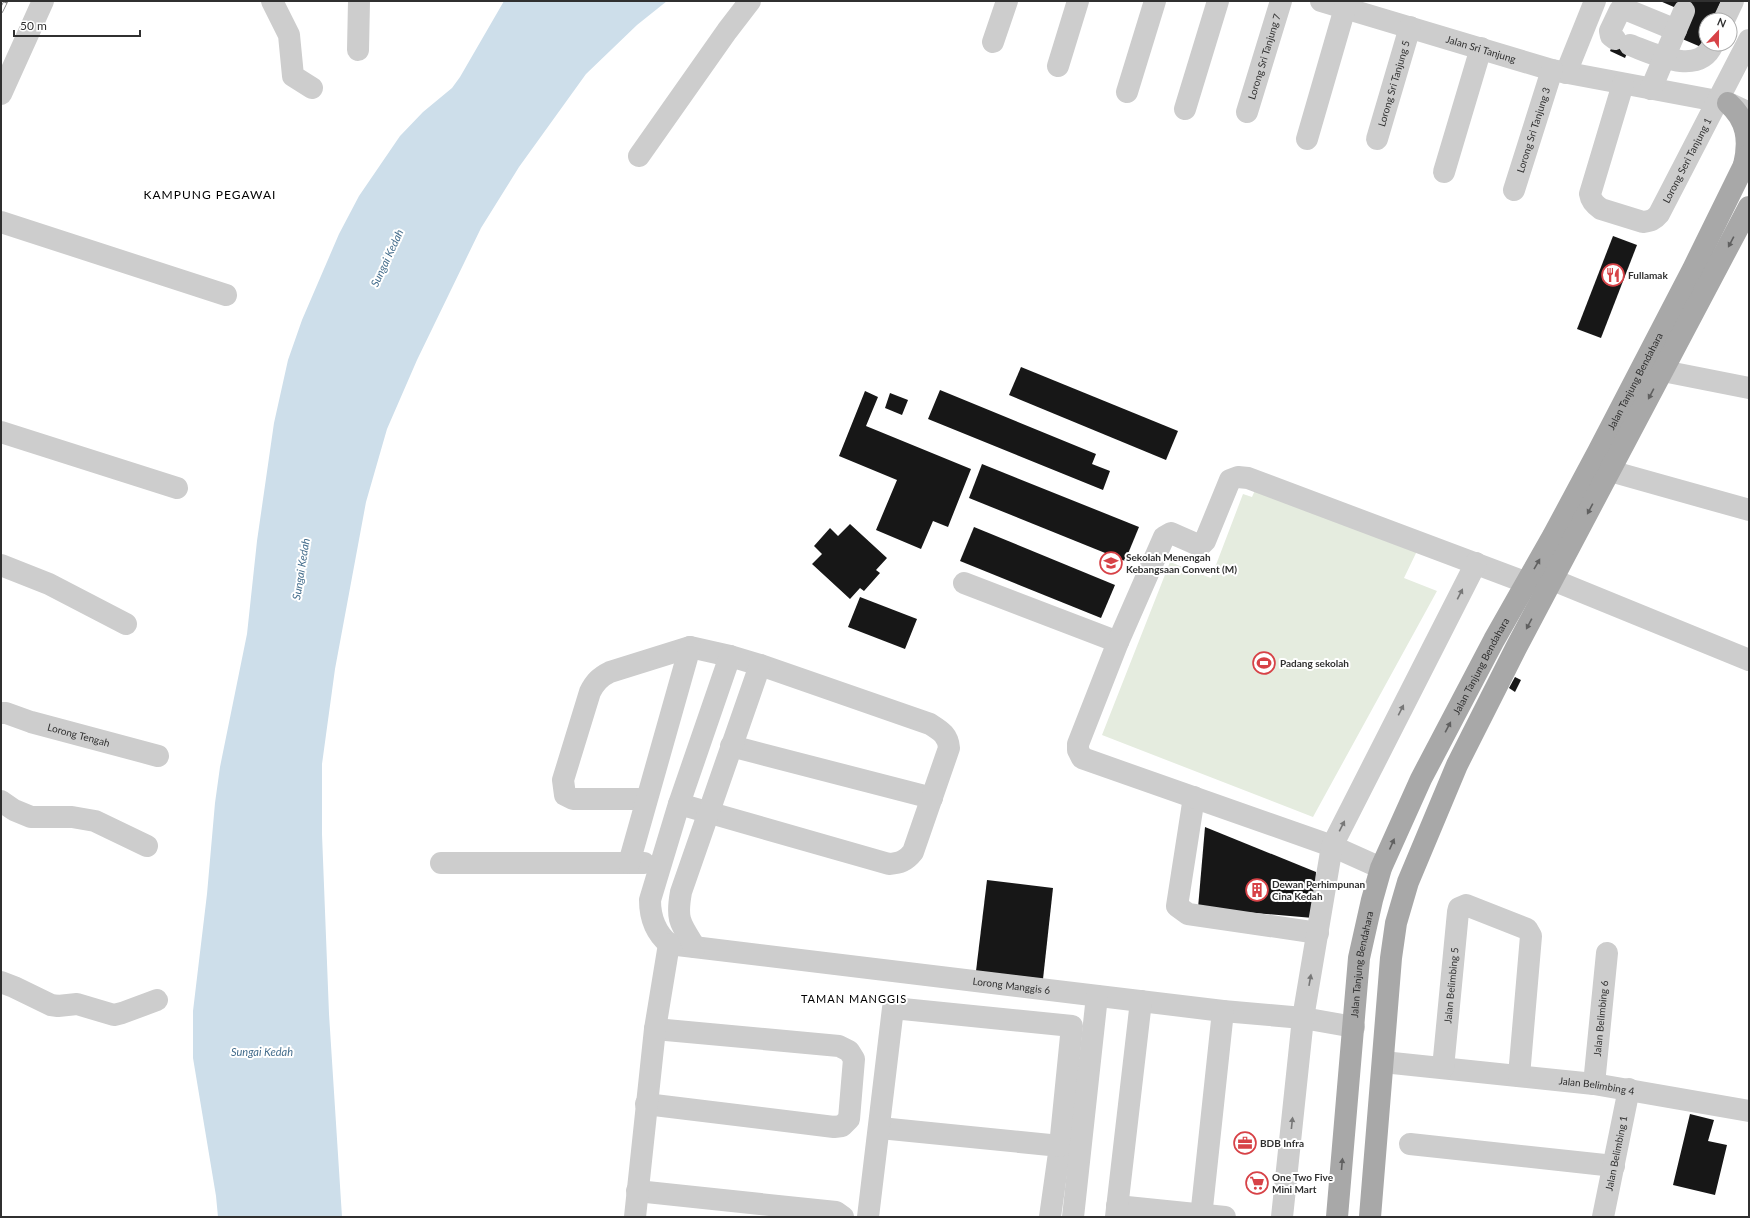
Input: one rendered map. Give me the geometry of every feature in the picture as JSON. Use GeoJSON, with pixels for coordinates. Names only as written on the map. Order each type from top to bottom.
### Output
{"type":"FeatureCollection","features":[{"type":"Feature","properties":{"kind":"main road"},"geometry":{"type":"LineString","coordinates":[[1723,102],[1749,99]]}},
{"type":"Feature","properties":{"kind":"main road","name":"Jalan Tanjung Bendahara"},"geometry":{"type":"LineString","coordinates":[[1337,1217],[1359,958],[1381,868],[1421,779],[1494,640],[1598,452],[1693,269],[1747,160],[1749,142],[1743,120],[1736,110],[1723,102]]}},
{"type":"Feature","properties":{"kind":"main road","name":"Jalan Tanjung Bendahara"},"geometry":{"type":"LineString","coordinates":[[1370,1217],[1391,958],[1396,923],[1408,882],[1457,766],[1749,207]]}},
{"type":"Feature","properties":{"kind":"street"},"geometry":{"type":"LineString","coordinates":[[1,94],[43,1]]}},
{"type":"Feature","properties":{"kind":"street"},"geometry":{"type":"LineString","coordinates":[[272,1],[289,35],[293,76],[312,88]]}},
{"type":"Feature","properties":{"kind":"street"},"geometry":{"type":"LineString","coordinates":[[358,50],[359,1]]}},
{"type":"Feature","properties":{"kind":"street"},"geometry":{"type":"LineString","coordinates":[[640,156],[727,31],[750,1]]}},
{"type":"Feature","properties":{"kind":"street"},"geometry":{"type":"LineString","coordinates":[[993,42],[1007,1]]}},
{"type":"Feature","properties":{"kind":"street"},"geometry":{"type":"LineString","coordinates":[[1058,66],[1078,1]]}},
{"type":"Feature","properties":{"kind":"street"},"geometry":{"type":"LineString","coordinates":[[1127,92],[1155,1]]}},
{"type":"Feature","properties":{"kind":"street"},"geometry":{"type":"LineString","coordinates":[[1185,108],[1218,1]]}},
{"type":"Feature","properties":{"kind":"street","name":"Lorong Sri Tanjung 7"},"geometry":{"type":"LineString","coordinates":[[1247,112],[1281,1]]}},
{"type":"Feature","properties":{"kind":"street","name":"Jalan Sri Tanjung"},"geometry":{"type":"LineString","coordinates":[[1321,1],[1559,72],[1723,102],[1749,114]]}},
{"type":"Feature","properties":{"kind":"street"},"geometry":{"type":"LineString","coordinates":[[1728,12],[1733,1]]}},
{"type":"Feature","properties":{"kind":"street"},"geometry":{"type":"LineString","coordinates":[[1559,72],[1591,2]]}},
{"type":"Feature","properties":{"kind":"street"},"geometry":{"type":"LineString","coordinates":[[1307,139],[1345,8]]}},
{"type":"Feature","properties":{"kind":"street"},"geometry":{"type":"LineString","coordinates":[[1651,89],[1664,57],[1680,20],[1625,9],[1620,10],[1610,32],[1611,36],[1623,42],[1664,57],[1687,62],[1697,60],[1708,52]]}},
{"type":"Feature","properties":{"kind":"street","name":"Lorong Sri Tanjung 5"},"geometry":{"type":"LineString","coordinates":[[1377,139],[1410,27]]}},
{"type":"Feature","properties":{"kind":"street","name":"Lorong Seri Tanjung 1"},"geometry":{"type":"LineString","coordinates":[[1623,84],[1590,194],[1591,200],[1595,206],[1643,222],[1655,219],[1659,214],[1723,102],[1739,60],[1749,40]]}},
{"type":"Feature","properties":{"kind":"street"},"geometry":{"type":"LineString","coordinates":[[1444,172],[1482,48]]}},
{"type":"Feature","properties":{"kind":"street"},"geometry":{"type":"LineString","coordinates":[[1724,52],[1739,60]]}},
{"type":"Feature","properties":{"kind":"street","name":"Lorong Sri Tanjung 3"},"geometry":{"type":"LineString","coordinates":[[1514,190],[1559,72]]}},
{"type":"Feature","properties":{"kind":"street"},"geometry":{"type":"LineString","coordinates":[[1,222],[226,295]]}},
{"type":"Feature","properties":{"kind":"street"},"geometry":{"type":"LineString","coordinates":[[1663,371],[1749,388]]}},
{"type":"Feature","properties":{"kind":"street"},"geometry":{"type":"LineString","coordinates":[[1,432],[177,488]]}},
{"type":"Feature","properties":{"kind":"street"},"geometry":{"type":"LineString","coordinates":[[1610,471],[1749,510]]}},
{"type":"Feature","properties":{"kind":"street"},"geometry":{"type":"LineString","coordinates":[[1381,868],[1332,846],[1082,758],[1078,750],[1078,744],[1118,642],[1164,537],[1171,533],[1201,545],[1205,541],[1230,480],[1238,477],[1248,478],[1527,582]]}},
{"type":"Feature","properties":{"kind":"street"},"geometry":{"type":"LineString","coordinates":[[1282,1217],[1304,1018],[1332,846],[1476,563]]}},
{"type":"Feature","properties":{"kind":"street"},"geometry":{"type":"LineString","coordinates":[[1,565],[49,584],[126,624]]}},
{"type":"Feature","properties":{"kind":"street"},"geometry":{"type":"LineString","coordinates":[[1553,580],[1749,660]]}},
{"type":"Feature","properties":{"kind":"street"},"geometry":{"type":"LineString","coordinates":[[964,583],[1118,642]]}},
{"type":"Feature","properties":{"kind":"street"},"geometry":{"type":"LineString","coordinates":[[629,863],[690,647]]}},
{"type":"Feature","properties":{"kind":"street"},"geometry":{"type":"LineString","coordinates":[[646,799],[573,799],[565,795],[563,780],[590,692],[594,684],[601,676],[690,647],[730,656],[760,665],[930,724],[942,731],[948,739],[949,748],[913,852],[908,859],[899,863],[889,864],[679,804]]}},
{"type":"Feature","properties":{"kind":"street"},"geometry":{"type":"LineString","coordinates":[[635,1217],[655,1029],[669,944],[661,938],[655,926],[650,907],[650,900],[679,804],[730,656]]}},
{"type":"Feature","properties":{"kind":"street"},"geometry":{"type":"LineString","coordinates":[[695,947],[682,927],[678,912],[681,892],[760,665]]}},
{"type":"Feature","properties":{"kind":"street","name":"Lorong Tengah"},"geometry":{"type":"LineString","coordinates":[[1,713],[6,713],[31,722],[158,756]]}},
{"type":"Feature","properties":{"kind":"street"},"geometry":{"type":"LineString","coordinates":[[731,746],[932,798]]}},
{"type":"Feature","properties":{"kind":"street"},"geometry":{"type":"LineString","coordinates":[[1194,797],[1177,906],[1181,911],[1188,914],[1318,933]]}},
{"type":"Feature","properties":{"kind":"street"},"geometry":{"type":"LineString","coordinates":[[1,801],[14,810],[31,817],[72,817],[96,821],[147,846]]}},
{"type":"Feature","properties":{"kind":"street"},"geometry":{"type":"LineString","coordinates":[[442,863],[661,863]]}},
{"type":"Feature","properties":{"kind":"street","name":"Jalan Belimbing 5"},"geometry":{"type":"LineString","coordinates":[[1443,1068],[1458,912],[1463,905],[1470,906],[1530,932],[1531,936],[1519,1076]]}},
{"type":"Feature","properties":{"kind":"street","name":"Lorong Manggis 6"},"geometry":{"type":"LineString","coordinates":[[669,944],[1223,1011],[1304,1018],[1354,1027]]}},
{"type":"Feature","properties":{"kind":"street","name":"Jalan Belimbing 6"},"geometry":{"type":"LineString","coordinates":[[1594,1084],[1607,953]]}},
{"type":"Feature","properties":{"kind":"street"},"geometry":{"type":"LineString","coordinates":[[1,982],[14,986],[51,1005],[58,1006],[77,1004],[114,1015],[122,1014],[157,1000]]}},
{"type":"Feature","properties":{"kind":"street"},"geometry":{"type":"LineString","coordinates":[[1073,1217],[1097,996]]}},
{"type":"Feature","properties":{"kind":"street"},"geometry":{"type":"LineString","coordinates":[[1141,1001],[1116,1212],[1225,1217]]}},
{"type":"Feature","properties":{"kind":"street"},"geometry":{"type":"LineString","coordinates":[[868,1217],[880,1128],[893,1008],[1072,1026],[1060,1146],[1050,1217]]}},
{"type":"Feature","properties":{"kind":"street"},"geometry":{"type":"LineString","coordinates":[[1201,1215],[1223,1011]]}},
{"type":"Feature","properties":{"kind":"street"},"geometry":{"type":"LineString","coordinates":[[646,1104],[834,1127],[842,1126],[849,1119],[854,1059],[849,1051],[839,1046],[655,1029]]}},
{"type":"Feature","properties":{"kind":"street","name":"Jalan Belimbing 4"},"geometry":{"type":"LineString","coordinates":[[1383,1062],[1594,1084],[1749,1111]]}},
{"type":"Feature","properties":{"kind":"street","name":"Jalan Belimbing 1"},"geometry":{"type":"LineString","coordinates":[[1603,1217],[1629,1089]]}},
{"type":"Feature","properties":{"kind":"street"},"geometry":{"type":"LineString","coordinates":[[880,1128],[1060,1146]]}},
{"type":"Feature","properties":{"kind":"street"},"geometry":{"type":"LineString","coordinates":[[1410,1144],[1614,1166]]}},
{"type":"Feature","properties":{"kind":"street"},"geometry":{"type":"LineString","coordinates":[[637,1191],[836,1212],[843,1217]]}},
{"type":"Feature","properties":{"kind":"shaded area","name":"Padang sekolah"},"geometry":{"type":"Polygon","coordinates":[[[1256,488],[1417,551],[1404,578],[1437,591],[1313,817],[1102,735],[1170,562],[1211,578],[1243,494],[1252,497],[1256,488]]]}},
{"type":"Feature","properties":{"kind":"water","name":"Sungai Kedah"},"geometry":{"type":"Polygon","coordinates":[[[504,1],[667,1],[637,25],[586,74],[519,167],[481,228],[417,360],[387,429],[366,502],[335,669],[322,764],[322,834],[329,1014],[342,1217],[218,1217],[216,1196],[193,1058],[193,1011],[220,767],[247,634],[257,541],[274,423],[288,360],[302,320],[339,234],[359,196],[400,136],[423,112],[452,88],[460,77],[504,1]]]}},
{"type":"Feature","properties":{"kind":"building"},"geometry":{"type":"Polygon","coordinates":[[[1660,1],[1721,1],[1716,12],[1698,12],[1698,46],[1680,38],[1690,14],[1660,1]]]}},
{"type":"Feature","properties":{"kind":"building"},"geometry":{"type":"Polygon","coordinates":[[[1617,34],[1632,41],[1625,58],[1610,51],[1617,34]]]}},
{"type":"Feature","properties":{"kind":"building"},"geometry":{"type":"Polygon","coordinates":[[[1613,236],[1637,245],[1601,338],[1577,329],[1613,236]]]}},
{"type":"Feature","properties":{"kind":"building"},"geometry":{"type":"Polygon","coordinates":[[[1021,367],[1178,431],[1166,460],[1009,395],[1021,367]]]}},
{"type":"Feature","properties":{"kind":"building"},"geometry":{"type":"Polygon","coordinates":[[[940,390],[1096,454],[1092,464],[1110,471],[1103,490],[928,419],[940,390]]]}},
{"type":"Feature","properties":{"kind":"building"},"geometry":{"type":"Polygon","coordinates":[[[865,391],[878,397],[866,426],[971,469],[948,527],[933,521],[921,549],[876,530],[897,480],[839,456],[865,391]]]}},
{"type":"Feature","properties":{"kind":"building"},"geometry":{"type":"Polygon","coordinates":[[[890,393],[908,400],[902,415],[885,408],[890,393]]]}},
{"type":"Feature","properties":{"kind":"building"},"geometry":{"type":"Polygon","coordinates":[[[982,464],[1139,527],[1125,561],[969,498],[982,464]]]}},
{"type":"Feature","properties":{"kind":"building"},"geometry":{"type":"Polygon","coordinates":[[[850,524],[887,558],[876,570],[880,573],[864,591],[860,588],[850,599],[812,564],[822,554],[814,546],[830,528],[838,536],[850,524]]]}},
{"type":"Feature","properties":{"kind":"building"},"geometry":{"type":"Polygon","coordinates":[[[974,527],[1115,585],[1101,618],[960,561],[974,527]]]}},
{"type":"Feature","properties":{"kind":"building"},"geometry":{"type":"Polygon","coordinates":[[[860,597],[917,619],[905,649],[848,627],[860,597]]]}},
{"type":"Feature","properties":{"kind":"building"},"geometry":{"type":"Polygon","coordinates":[[[1515,677],[1521,680],[1515,692],[1509,688],[1515,677]]]}},
{"type":"Feature","properties":{"kind":"building","name":"Dewan Perhimpunan Cina Kedah"},"geometry":{"type":"Polygon","coordinates":[[[1205,827],[1316,872],[1313,918],[1198,908],[1205,827]]]}},
{"type":"Feature","properties":{"kind":"building"},"geometry":{"type":"Polygon","coordinates":[[[987,880],[1053,888],[1043,979],[976,971],[987,880]]]}},
{"type":"Feature","properties":{"kind":"building"},"geometry":{"type":"Polygon","coordinates":[[[1690,1114],[1714,1120],[1708,1141],[1727,1145],[1715,1195],[1673,1185],[1690,1114]]]}},
{"type":"Feature","properties":{"kind":"railway"},"geometry":{"type":"LineString","coordinates":[[1,11],[6,1]]}},
{"type":"Feature","properties":{"kind":"place","name":"Fullamak"},"geometry":{"type":"Point","coordinates":[1613,275]}},
{"type":"Feature","properties":{"kind":"place","name":"Sekolah Menengah Kebangsaan Convent (M)"},"geometry":{"type":"Point","coordinates":[1111,563]}},
{"type":"Feature","properties":{"kind":"place","name":"Padang sekolah"},"geometry":{"type":"Point","coordinates":[1264,663]}},
{"type":"Feature","properties":{"kind":"place","name":"Dewan Perhimpunan Cina Kedah"},"geometry":{"type":"Point","coordinates":[1257,890]}},
{"type":"Feature","properties":{"kind":"place","name":"BDB Infra"},"geometry":{"type":"Point","coordinates":[1245,1143]}},
{"type":"Feature","properties":{"kind":"place","name":"One Two Five Mini Mart"},"geometry":{"type":"Point","coordinates":[1257,1183]}},
{"type":"Feature","properties":{"kind":"district","name":"KAMPUNG PEGAWAI"},"geometry":{"type":"Point","coordinates":[210,195]}},
{"type":"Feature","properties":{"kind":"district","name":"TAMAN MANGGIS"},"geometry":{"type":"Point","coordinates":[854,999]}}]}
